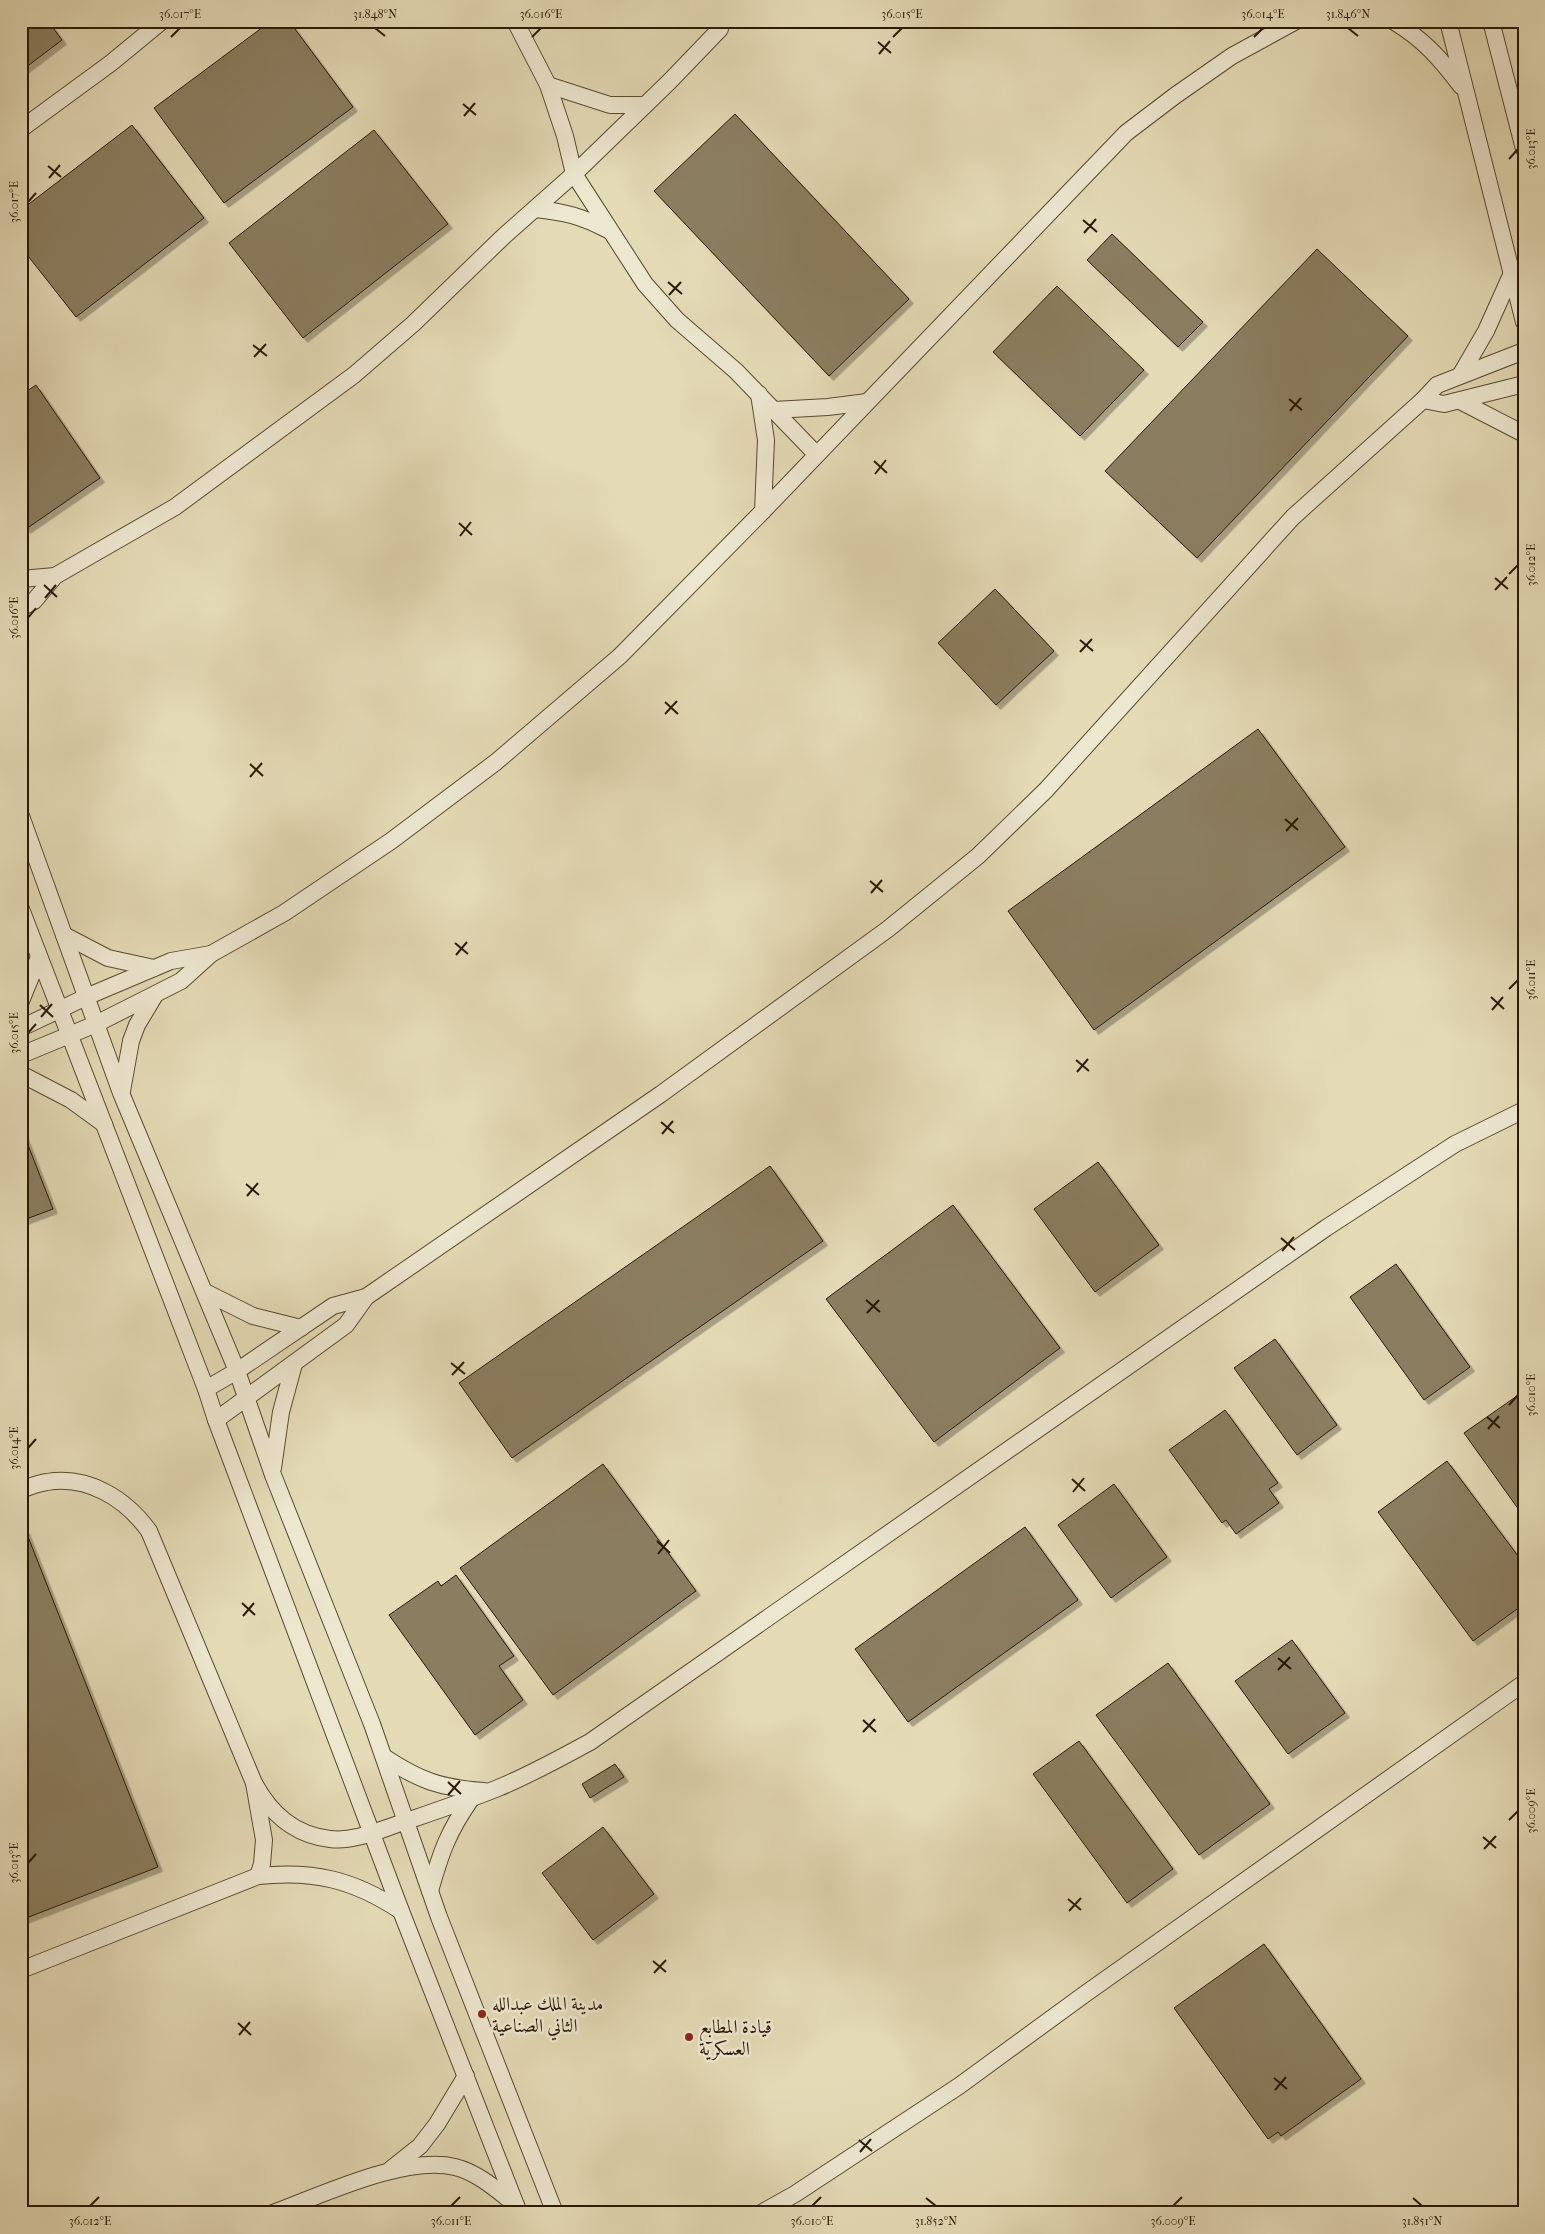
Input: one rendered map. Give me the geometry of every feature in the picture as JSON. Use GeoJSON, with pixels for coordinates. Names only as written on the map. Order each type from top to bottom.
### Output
{"type":"FeatureCollection","features":[{"type":"Feature","properties":{"kind":"street"},"geometry":{"type":"LineString","coordinates":[[21,129],[111,63],[162,21]]}},
{"type":"Feature","properties":{"kind":"street"},"geometry":{"type":"LineString","coordinates":[[516,21],[548,86],[560,118],[574,174],[608,230],[645,284],[677,320],[736,371],[816,454]]}},
{"type":"Feature","properties":{"kind":"street"},"geometry":{"type":"LineString","coordinates":[[21,1055],[96,1024],[182,981],[211,954],[284,913],[383,846],[496,762],[620,656],[764,511],[816,454],[1126,133],[1232,56],[1296,21]]}},
{"type":"Feature","properties":{"kind":"street"},"geometry":{"type":"LineString","coordinates":[[1393,21],[1425,42],[1442,59],[1466,92]]}},
{"type":"Feature","properties":{"kind":"street"},"geometry":{"type":"LineString","coordinates":[[1448,21],[1524,322]]}},
{"type":"Feature","properties":{"kind":"street"},"geometry":{"type":"LineString","coordinates":[[1491,21],[1524,150]]}},
{"type":"Feature","properties":{"kind":"street"},"geometry":{"type":"LineString","coordinates":[[21,608],[34,601],[55,576],[175,507],[354,375],[413,324],[534,209],[574,174],[720,28]]}},
{"type":"Feature","properties":{"kind":"street"},"geometry":{"type":"LineString","coordinates":[[548,86],[610,105],[644,105]]}},
{"type":"Feature","properties":{"kind":"street"},"geometry":{"type":"LineString","coordinates":[[534,209],[559,211],[582,217],[608,230]]}},
{"type":"Feature","properties":{"kind":"street"},"geometry":{"type":"LineString","coordinates":[[1461,374],[1486,331],[1512,273]]}},
{"type":"Feature","properties":{"kind":"street"},"geometry":{"type":"LineString","coordinates":[[206,1389],[237,1372],[333,1306],[366,1297],[662,1094],[888,929],[978,856],[1046,790],[1293,517],[1424,400],[1437,385],[1461,374],[1524,351]]}},
{"type":"Feature","properties":{"kind":"street"},"geometry":{"type":"LineString","coordinates":[[1424,400],[1444,404],[1524,384]]}},
{"type":"Feature","properties":{"kind":"street"},"geometry":{"type":"LineString","coordinates":[[758,394],[766,440],[764,511]]}},
{"type":"Feature","properties":{"kind":"street"},"geometry":{"type":"LineString","coordinates":[[1460,400],[1524,434]]}},
{"type":"Feature","properties":{"kind":"street"},"geometry":{"type":"LineString","coordinates":[[774,410],[828,407],[867,402]]}},
{"type":"Feature","properties":{"kind":"street"},"geometry":{"type":"LineString","coordinates":[[21,579],[55,576]]}},
{"type":"Feature","properties":{"kind":"street"},"geometry":{"type":"LineString","coordinates":[[21,816],[121,1093],[237,1372],[273,1475],[384,1757],[430,1891],[555,2213]]}},
{"type":"Feature","properties":{"kind":"street"},"geometry":{"type":"LineString","coordinates":[[21,908],[206,1389],[401,1911],[517,2209]]}},
{"type":"Feature","properties":{"kind":"street"},"geometry":{"type":"LineString","coordinates":[[64,935],[108,958],[154,968]]}},
{"type":"Feature","properties":{"kind":"street"},"geometry":{"type":"LineString","coordinates":[[21,1028],[86,997],[171,961],[211,954]]}},
{"type":"Feature","properties":{"kind":"street"},"geometry":{"type":"LineString","coordinates":[[21,1000],[39,957]]}},
{"type":"Feature","properties":{"kind":"street"},"geometry":{"type":"LineString","coordinates":[[121,1093],[131,1040],[137,1025],[155,994]]}},
{"type":"Feature","properties":{"kind":"street"},"geometry":{"type":"LineString","coordinates":[[21,1074],[71,1100],[104,1124]]}},
{"type":"Feature","properties":{"kind":"street"},"geometry":{"type":"LineString","coordinates":[[21,1490],[46,1482],[77,1482],[107,1492],[120,1500],[141,1519],[149,1531],[254,1783],[264,1801],[277,1816],[294,1828],[313,1836],[333,1840],[353,1838],[489,1792],[546,1766],[590,1742],[1326,1228],[1455,1144],[1524,1110]]}},
{"type":"Feature","properties":{"kind":"street"},"geometry":{"type":"LineString","coordinates":[[205,1292],[232,1308],[253,1316],[301,1328]]}},
{"type":"Feature","properties":{"kind":"street"},"geometry":{"type":"LineString","coordinates":[[216,1420],[246,1400],[346,1325],[366,1297]]}},
{"type":"Feature","properties":{"kind":"street"},"geometry":{"type":"LineString","coordinates":[[273,1475],[281,1412],[294,1364]]}},
{"type":"Feature","properties":{"kind":"street"},"geometry":{"type":"LineString","coordinates":[[761,2213],[795,2194],[959,2086],[1085,1994],[1524,1683]]}},
{"type":"Feature","properties":{"kind":"street"},"geometry":{"type":"LineString","coordinates":[[384,1757],[422,1780],[461,1790],[489,1792]]}},
{"type":"Feature","properties":{"kind":"street"},"geometry":{"type":"LineString","coordinates":[[254,1783],[264,1840],[262,1864],[258,1876]]}},
{"type":"Feature","properties":{"kind":"street"},"geometry":{"type":"LineString","coordinates":[[430,1891],[440,1853],[450,1831],[471,1799]]}},
{"type":"Feature","properties":{"kind":"street"},"geometry":{"type":"LineString","coordinates":[[21,1970],[258,1876],[283,1873],[333,1878],[357,1886],[380,1897],[401,1911]]}},
{"type":"Feature","properties":{"kind":"street"},"geometry":{"type":"LineString","coordinates":[[389,2171],[420,2146],[437,2124],[466,2076]]}},
{"type":"Feature","properties":{"kind":"street"},"geometry":{"type":"LineString","coordinates":[[275,2212],[389,2171],[424,2164],[456,2167],[482,2179],[517,2209]]}},
{"type":"Feature","properties":{"kind":"building"},"geometry":{"type":"Polygon","coordinates":[[[21,21],[48,21],[62,40],[21,71],[21,21]]]}},
{"type":"Feature","properties":{"kind":"building"},"geometry":{"type":"Polygon","coordinates":[[[271,21],[289,21],[353,107],[224,203],[154,108],[271,21]]]}},
{"type":"Feature","properties":{"kind":"building"},"geometry":{"type":"Polygon","coordinates":[[[735,114],[909,299],[829,376],[654,191],[735,114]]]}},
{"type":"Feature","properties":{"kind":"building"},"geometry":{"type":"Polygon","coordinates":[[[132,125],[204,218],[76,317],[21,247],[21,210],[132,125]]]}},
{"type":"Feature","properties":{"kind":"building"},"geometry":{"type":"Polygon","coordinates":[[[374,130],[448,224],[303,338],[229,243],[374,130]]]}},
{"type":"Feature","properties":{"kind":"building"},"geometry":{"type":"Polygon","coordinates":[[[1112,234],[1203,322],[1178,347],[1087,260],[1112,234]]]}},
{"type":"Feature","properties":{"kind":"building"},"geometry":{"type":"Polygon","coordinates":[[[1317,249],[1408,336],[1197,558],[1105,471],[1317,249]]]}},
{"type":"Feature","properties":{"kind":"building"},"geometry":{"type":"Polygon","coordinates":[[[1057,286],[1144,370],[1080,436],[993,352],[1057,286]]]}},
{"type":"Feature","properties":{"kind":"building"},"geometry":{"type":"Polygon","coordinates":[[[36,385],[100,478],[26,529],[21,522],[21,395],[36,385]]]}},
{"type":"Feature","properties":{"kind":"building"},"geometry":{"type":"Polygon","coordinates":[[[995,589],[1054,651],[996,705],[938,643],[995,589]]]}},
{"type":"Feature","properties":{"kind":"building"},"geometry":{"type":"Polygon","coordinates":[[[1258,729],[1345,847],[1094,1030],[1008,911],[1258,729]]]}},
{"type":"Feature","properties":{"kind":"building"},"geometry":{"type":"Polygon","coordinates":[[[21,1127],[53,1209],[21,1221],[21,1127]]]}},
{"type":"Feature","properties":{"kind":"building"},"geometry":{"type":"Polygon","coordinates":[[[1098,1162],[1159,1245],[1095,1292],[1034,1209],[1098,1162]]]}},
{"type":"Feature","properties":{"kind":"building"},"geometry":{"type":"Polygon","coordinates":[[[770,1166],[823,1241],[512,1458],[459,1383],[770,1166]]]}},
{"type":"Feature","properties":{"kind":"building"},"geometry":{"type":"Polygon","coordinates":[[[953,1205],[1060,1348],[934,1442],[826,1299],[953,1205]]]}},
{"type":"Feature","properties":{"kind":"building"},"geometry":{"type":"Polygon","coordinates":[[[1396,1264],[1470,1367],[1424,1400],[1350,1297],[1396,1264]]]}},
{"type":"Feature","properties":{"kind":"building"},"geometry":{"type":"Polygon","coordinates":[[[1275,1339],[1337,1425],[1297,1455],[1234,1368],[1275,1339]]]}},
{"type":"Feature","properties":{"kind":"building"},"geometry":{"type":"Polygon","coordinates":[[[1524,1391],[1524,1517],[1464,1433],[1524,1391]]]}},
{"type":"Feature","properties":{"kind":"building"},"geometry":{"type":"Polygon","coordinates":[[[1225,1410],[1278,1483],[1269,1489],[1279,1503],[1236,1534],[1226,1520],[1222,1523],[1169,1450],[1225,1410]]]}},
{"type":"Feature","properties":{"kind":"building"},"geometry":{"type":"Polygon","coordinates":[[[1447,1461],[1524,1564],[1524,1604],[1473,1641],[1378,1512],[1447,1461]]]}},
{"type":"Feature","properties":{"kind":"building"},"geometry":{"type":"Polygon","coordinates":[[[603,1464],[696,1591],[553,1695],[460,1568],[603,1464]]]}},
{"type":"Feature","properties":{"kind":"building"},"geometry":{"type":"Polygon","coordinates":[[[1114,1484],[1167,1557],[1111,1598],[1058,1525],[1114,1484]]]}},
{"type":"Feature","properties":{"kind":"building"},"geometry":{"type":"Polygon","coordinates":[[[1025,1527],[1078,1600],[908,1722],[855,1649],[1025,1527]]]}},
{"type":"Feature","properties":{"kind":"building"},"geometry":{"type":"Polygon","coordinates":[[[25,1529],[158,1867],[21,1920],[21,1531],[25,1529]]]}},
{"type":"Feature","properties":{"kind":"building"},"geometry":{"type":"Polygon","coordinates":[[[456,1575],[514,1656],[499,1666],[523,1700],[475,1735],[389,1615],[438,1581],[441,1586],[456,1575]]]}},
{"type":"Feature","properties":{"kind":"building"},"geometry":{"type":"Polygon","coordinates":[[[1292,1640],[1345,1713],[1288,1754],[1235,1681],[1292,1640]]]}},
{"type":"Feature","properties":{"kind":"building"},"geometry":{"type":"Polygon","coordinates":[[[1168,1663],[1270,1804],[1199,1855],[1096,1715],[1168,1663]]]}},
{"type":"Feature","properties":{"kind":"building"},"geometry":{"type":"Polygon","coordinates":[[[1079,1741],[1173,1869],[1127,1903],[1033,1774],[1079,1741]]]}},
{"type":"Feature","properties":{"kind":"building"},"geometry":{"type":"Polygon","coordinates":[[[615,1764],[624,1777],[590,1798],[582,1784],[615,1764]]]}},
{"type":"Feature","properties":{"kind":"building"},"geometry":{"type":"Polygon","coordinates":[[[603,1827],[654,1894],[593,1940],[542,1873],[603,1827]]]}},
{"type":"Feature","properties":{"kind":"building"},"geometry":{"type":"Polygon","coordinates":[[[1264,1944],[1361,2079],[1281,2136],[1278,2132],[1268,2139],[1174,2008],[1264,1944]]]}},
{"type":"Feature","properties":{"kind":"place","name":"مدينة الملك عبدالله الثاني الصناعية"},"geometry":{"type":"Point","coordinates":[482,2014]}},
{"type":"Feature","properties":{"kind":"place","name":"قيادة المطابع العسكرية"},"geometry":{"type":"Point","coordinates":[689,2037]}}]}
